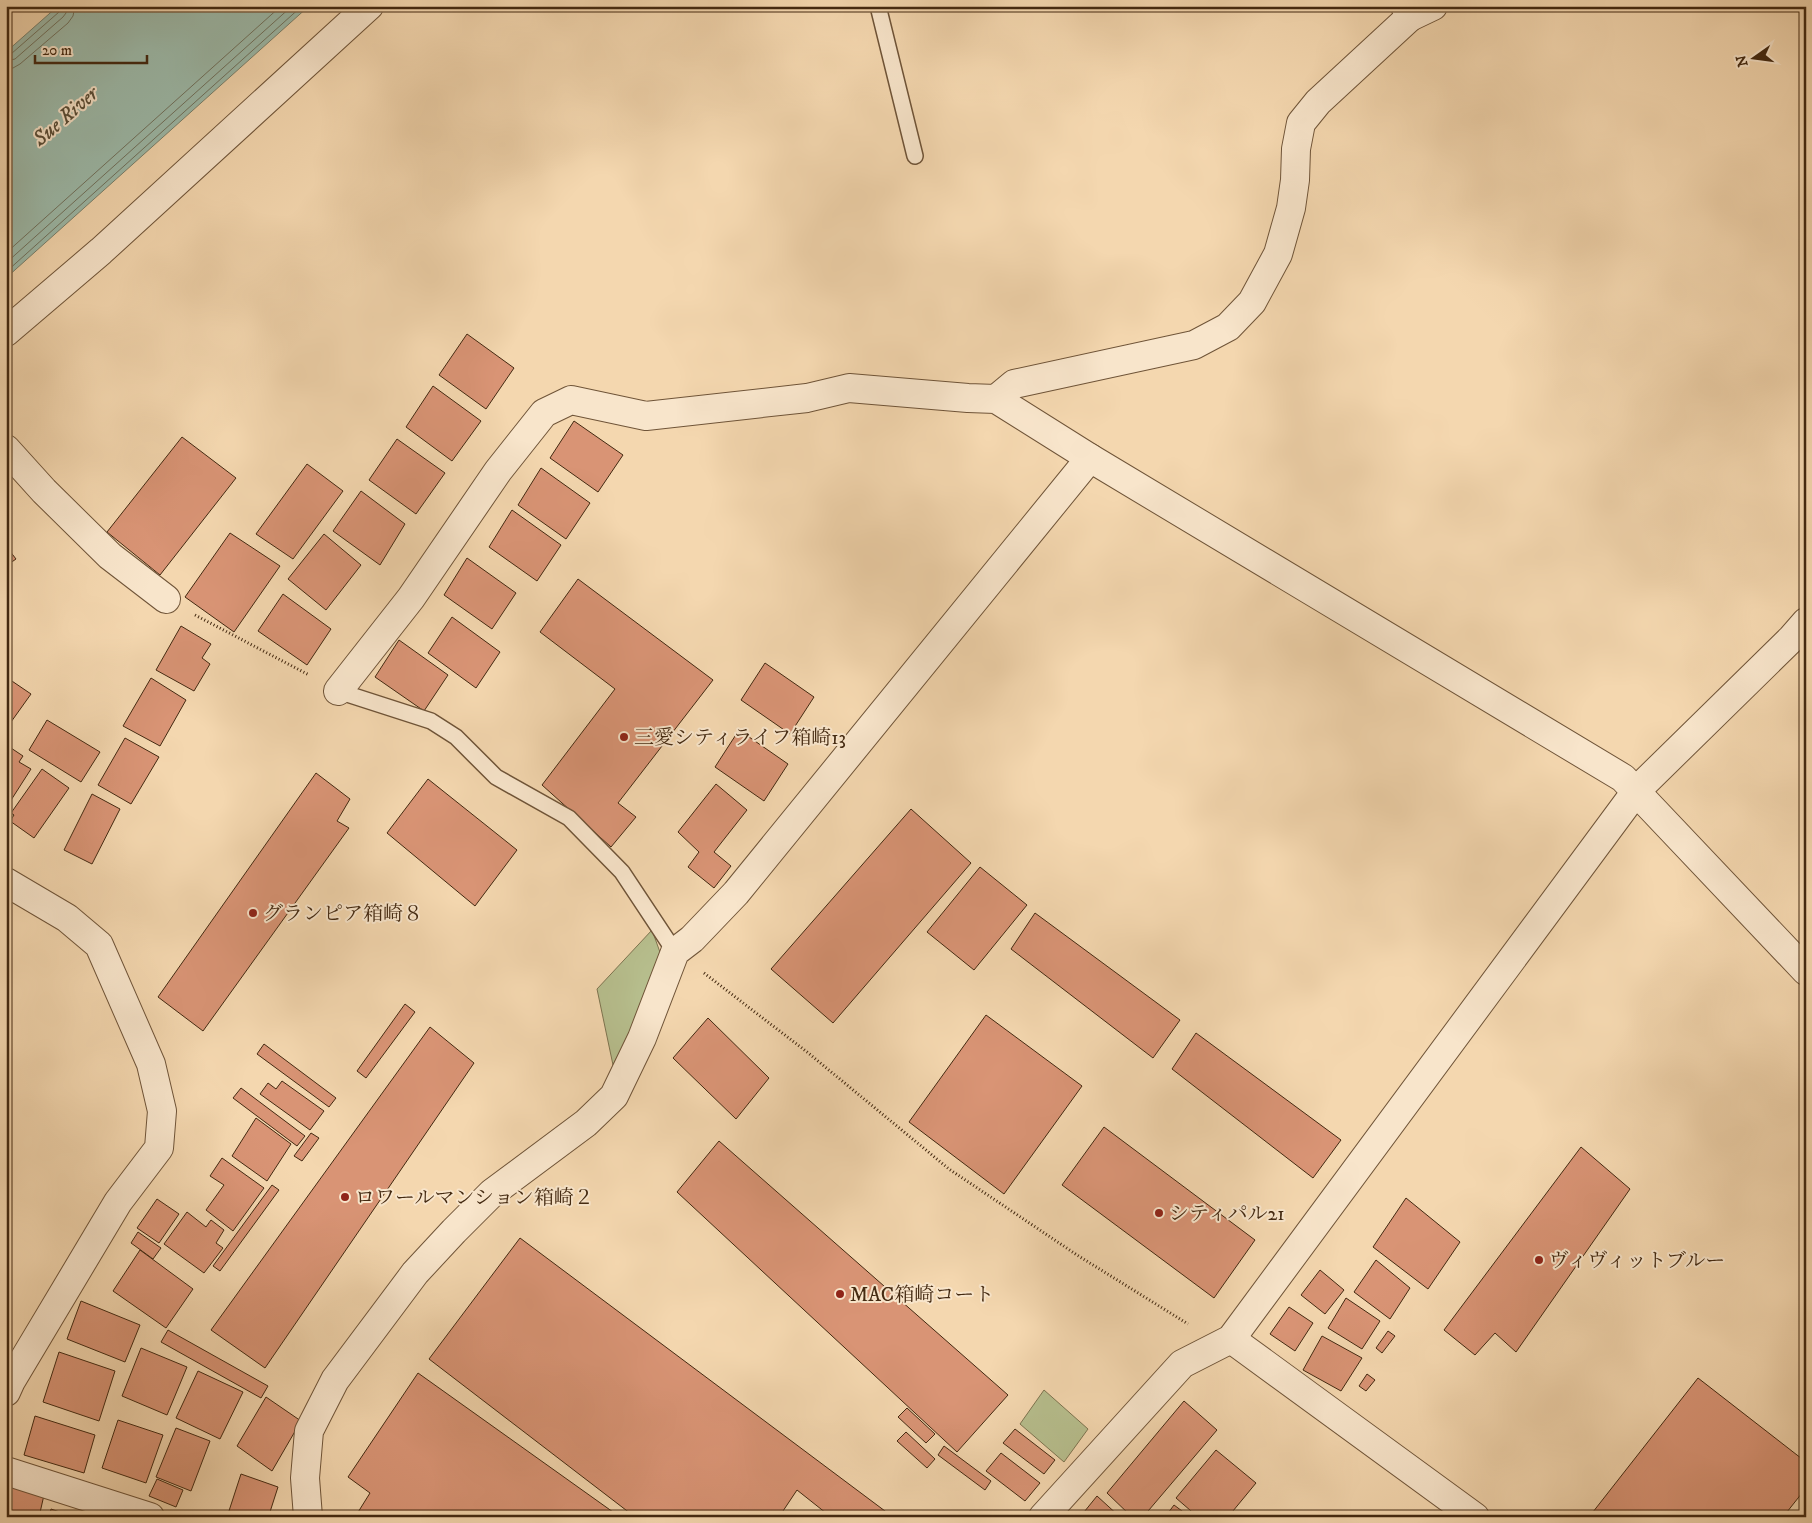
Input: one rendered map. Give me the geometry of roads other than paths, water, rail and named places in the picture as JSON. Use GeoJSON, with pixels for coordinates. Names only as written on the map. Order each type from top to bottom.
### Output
{"type":"FeatureCollection","features":[{"type":"Feature","properties":{"kind":"street"},"geometry":{"type":"LineString","coordinates":[[6,332],[101,251],[369,6]]}},
{"type":"Feature","properties":{"kind":"street"},"geometry":{"type":"LineString","coordinates":[[996,399],[1014,384],[1194,345],[1228,326],[1252,302],[1278,254],[1291,208],[1295,180],[1296,149],[1301,123],[1318,102],[1416,10]]}},
{"type":"Feature","properties":{"kind":"street"},"geometry":{"type":"LineString","coordinates":[[338,691],[411,598],[498,471],[544,413],[571,400],[646,416],[807,398],[849,388],[996,399],[1090,458],[1623,778],[1637,790],[1806,971]]}},
{"type":"Feature","properties":{"kind":"street"},"geometry":{"type":"LineString","coordinates":[[6,449],[110,556],[166,600]]}},
{"type":"Feature","properties":{"kind":"street"},"geometry":{"type":"LineString","coordinates":[[308,1517],[305,1478],[309,1431],[335,1380],[415,1273],[460,1224],[492,1193],[586,1123],[614,1096],[642,1038],[675,952],[692,939],[736,893],[1090,458]]}},
{"type":"Feature","properties":{"kind":"street"},"geometry":{"type":"LineString","coordinates":[[1044,1517],[1182,1364],[1231,1339],[1637,790],[1806,622]]}},
{"type":"Feature","properties":{"kind":"street"},"geometry":{"type":"LineString","coordinates":[[6,882],[67,918],[99,945],[151,1064],[162,1111],[159,1148],[118,1202],[8,1384]]}},
{"type":"Feature","properties":{"kind":"street"},"geometry":{"type":"LineString","coordinates":[[1231,1339],[1475,1517]]}},
{"type":"Feature","properties":{"kind":"street"},"geometry":{"type":"LineString","coordinates":[[6,1471],[150,1517]]}},
{"type":"Feature","properties":{"kind":"lane"},"geometry":{"type":"LineString","coordinates":[[878,6],[915,156]]}},
{"type":"Feature","properties":{"kind":"lane"},"geometry":{"type":"LineString","coordinates":[[338,691],[430,721],[456,737],[496,777],[569,818],[622,872],[675,952]]}},
{"type":"Feature","properties":{"kind":"water","name":"Sue River"},"geometry":{"type":"Polygon","coordinates":[[[58,6],[309,6],[6,278],[6,52],[58,6]]]}},
{"type":"Feature","properties":{"kind":"place","name":"三愛シティライフ箱崎13"},"geometry":{"type":"Point","coordinates":[624,737]}},
{"type":"Feature","properties":{"kind":"place","name":"グランピア箱崎８"},"geometry":{"type":"Point","coordinates":[253,913]}},
{"type":"Feature","properties":{"kind":"place","name":"ロワールマンション箱崎２"},"geometry":{"type":"Point","coordinates":[345,1197]}},
{"type":"Feature","properties":{"kind":"place","name":"シティパル21"},"geometry":{"type":"Point","coordinates":[1159,1213]}},
{"type":"Feature","properties":{"kind":"place","name":"ヴィヴィットブルー"},"geometry":{"type":"Point","coordinates":[1539,1260]}},
{"type":"Feature","properties":{"kind":"place","name":"MAC箱崎コート"},"geometry":{"type":"Point","coordinates":[840,1294]}}]}
